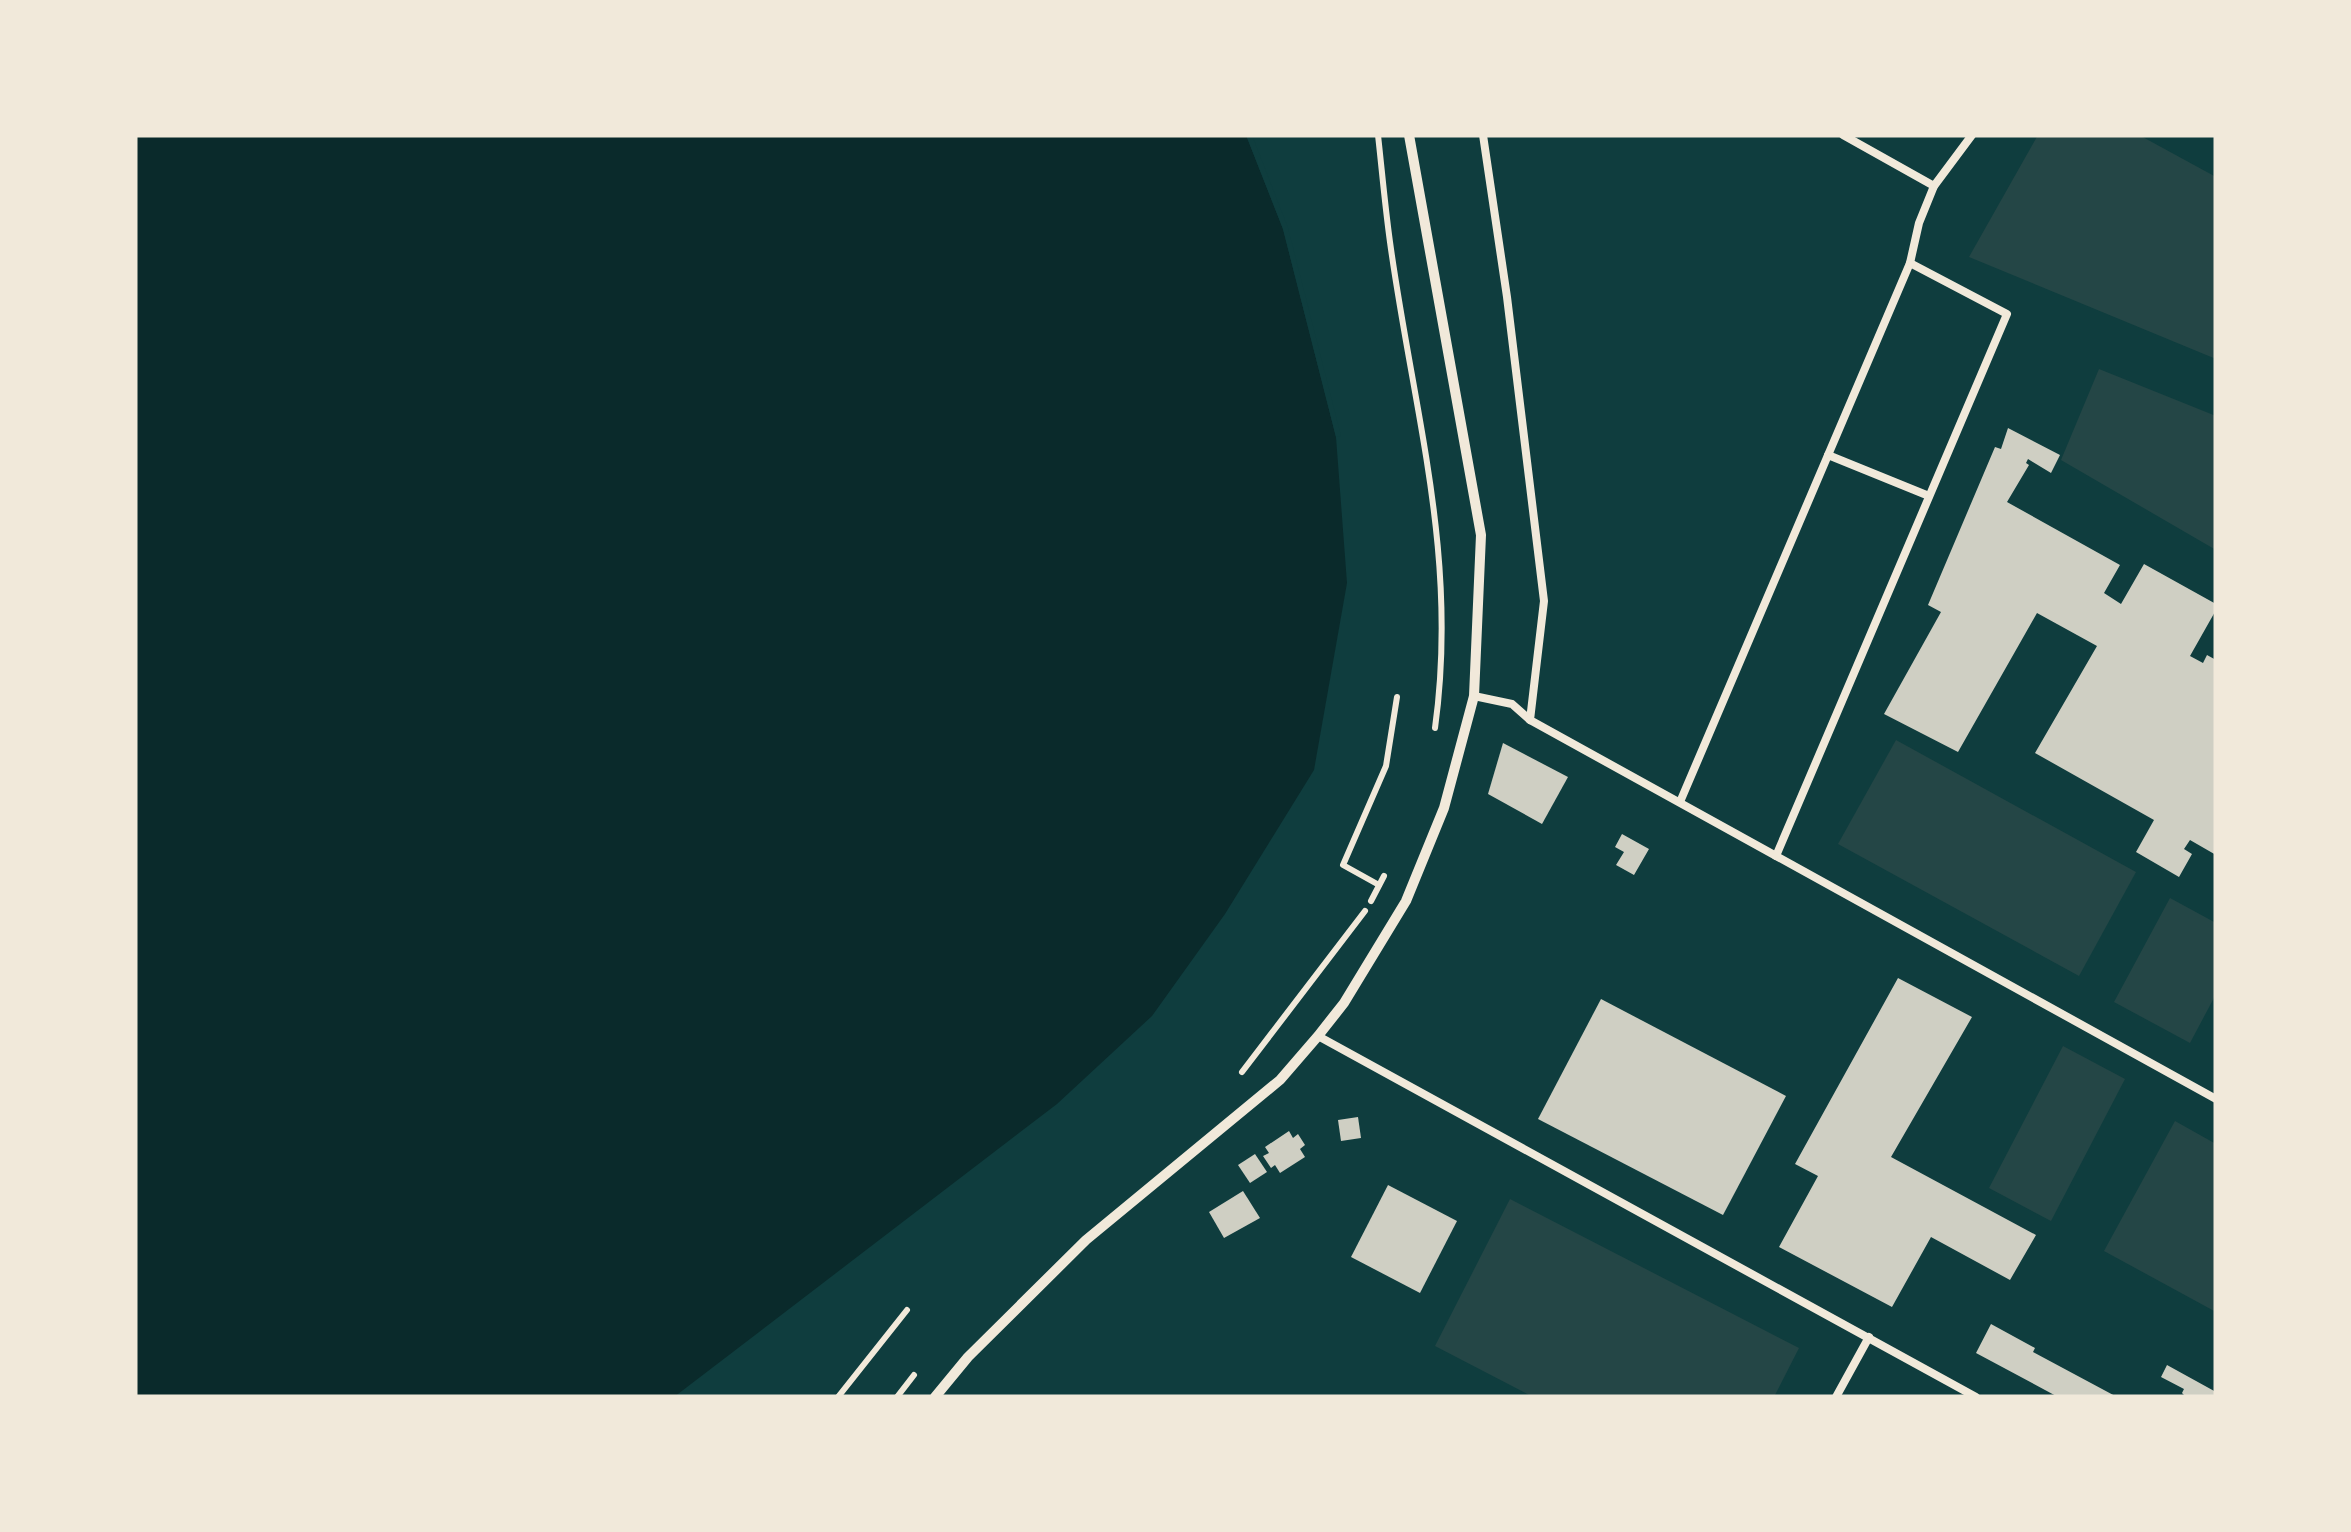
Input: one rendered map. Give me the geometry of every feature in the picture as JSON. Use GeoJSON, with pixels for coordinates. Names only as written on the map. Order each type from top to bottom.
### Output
{"type":"FeatureCollection","features":[{"type":"Feature","properties":{"kind":"street"},"geometry":{"type":"LineString","coordinates":[[935,1397],[968,1357],[1086,1240],[1280,1080],[1344,1003],[1406,900],[1444,808],[1474,696],[1480,535],[1409,135]]}},
{"type":"Feature","properties":{"kind":"lane"},"geometry":{"type":"LineString","coordinates":[[1483,135],[1544,601],[1530,720]]}},
{"type":"Feature","properties":{"kind":"lane"},"geometry":{"type":"LineString","coordinates":[[1842,135],[1934,186]]}},
{"type":"Feature","properties":{"kind":"lane"},"geometry":{"type":"LineString","coordinates":[[1680,802],[1910,262],[1934,186],[1972,135]]}},
{"type":"Feature","properties":{"kind":"lane"},"geometry":{"type":"LineString","coordinates":[[1776,856],[2007,314],[1910,262]]}},
{"type":"Feature","properties":{"kind":"lane"},"geometry":{"type":"LineString","coordinates":[[1828,455],[1929,496]]}},
{"type":"Feature","properties":{"kind":"lane"},"geometry":{"type":"LineString","coordinates":[[1474,696],[1512,704],[1530,720],[2216,1099]]}},
{"type":"Feature","properties":{"kind":"lane"},"geometry":{"type":"LineString","coordinates":[[1318,1036],[1976,1397]]}},
{"type":"Feature","properties":{"kind":"lane"},"geometry":{"type":"LineString","coordinates":[[1836,1397],[1869,1336]]}},
{"type":"Feature","properties":{"kind":"path"},"geometry":{"type":"LineString","coordinates":[[1378,135],[1390,242],[1440,546],[1442,644],[1432,745]]}},
{"type":"Feature","properties":{"kind":"path"},"geometry":{"type":"LineString","coordinates":[[1397,697],[1386,766],[1343,865],[1406,900]]}},
{"type":"Feature","properties":{"kind":"path"},"geometry":{"type":"LineString","coordinates":[[1232,1082],[1256,1059],[1315,981],[1368,907],[1386,872]]}},
{"type":"Feature","properties":{"kind":"path"},"geometry":{"type":"LineString","coordinates":[[838,1397],[907,1310]]}},
{"type":"Feature","properties":{"kind":"path"},"geometry":{"type":"LineString","coordinates":[[897,1397],[921,1367]]}},
{"type":"Feature","properties":{"kind":"shaded area"},"geometry":{"type":"Polygon","coordinates":[[[135,135],[1246,135],[1283,229],[1336,437],[1347,583],[1314,770],[1225,914],[1152,1016],[1057,1104],[674,1397],[135,1397],[135,135]]]}},
{"type":"Feature","properties":{"kind":"shaded area"},"geometry":{"type":"Polygon","coordinates":[[[2038,135],[2139,135],[2216,177],[2216,359],[1969,257],[2038,135]]]}},
{"type":"Feature","properties":{"kind":"shaded area"},"geometry":{"type":"Polygon","coordinates":[[[2099,369],[2216,416],[2216,550],[2061,460],[2099,369]]]}},
{"type":"Feature","properties":{"kind":"shaded area"},"geometry":{"type":"Polygon","coordinates":[[[1896,740],[2136,872],[2079,976],[1838,844],[1896,740]]]}},
{"type":"Feature","properties":{"kind":"shaded area"},"geometry":{"type":"Polygon","coordinates":[[[2170,898],[2216,923],[2216,994],[2190,1043],[2114,1002],[2170,898]]]}},
{"type":"Feature","properties":{"kind":"shaded area"},"geometry":{"type":"Polygon","coordinates":[[[2063,1046],[2125,1079],[2051,1221],[1989,1188],[2063,1046]]]}},
{"type":"Feature","properties":{"kind":"shaded area"},"geometry":{"type":"Polygon","coordinates":[[[2175,1121],[2216,1144],[2216,1312],[2104,1251],[2175,1121]]]}},
{"type":"Feature","properties":{"kind":"shaded area"},"geometry":{"type":"Polygon","coordinates":[[[1510,1199],[1799,1348],[1774,1397],[1533,1397],[1435,1346],[1510,1199]]]}},
{"type":"Feature","properties":{"kind":"pier"},"geometry":{"type":"Polygon","coordinates":[[[1246,135],[1252,135],[1288,228],[1341,436],[1336,437],[1283,229],[1246,135]]]}},
{"type":"Feature","properties":{"kind":"building"},"geometry":{"type":"Polygon","coordinates":[[[2008,428],[2060,455],[2051,473],[2028,459],[2029,465],[2007,502],[2120,565],[2104,593],[2121,604],[2144,564],[2216,604],[2190,656],[2203,663],[2207,655],[2216,660],[2216,855],[2190,840],[2184,849],[2192,854],[2179,877],[2136,852],[2154,820],[2035,753],[2097,646],[2037,613],[1958,752],[1884,714],[1941,612],[1928,605],[1995,447],[2001,449],[2008,428]]]}},
{"type":"Feature","properties":{"kind":"building"},"geometry":{"type":"Polygon","coordinates":[[[1503,743],[1568,777],[1542,824],[1488,794],[1503,743]]]}},
{"type":"Feature","properties":{"kind":"building"},"geometry":{"type":"Polygon","coordinates":[[[1622,834],[1649,849],[1634,875],[1616,865],[1624,852],[1615,847],[1622,834]]]}},
{"type":"Feature","properties":{"kind":"building"},"geometry":{"type":"Polygon","coordinates":[[[1898,978],[1972,1017],[1891,1157],[2036,1235],[2010,1280],[1931,1237],[1892,1307],[1779,1247],[1818,1176],[1795,1164],[1898,978]]]}},
{"type":"Feature","properties":{"kind":"building"},"geometry":{"type":"Polygon","coordinates":[[[1601,999],[1786,1096],[1723,1215],[1538,1119],[1601,999]]]}},
{"type":"Feature","properties":{"kind":"building"},"geometry":{"type":"Polygon","coordinates":[[[1358,1117],[1361,1138],[1341,1141],[1338,1120],[1358,1117]]]}},
{"type":"Feature","properties":{"kind":"building"},"geometry":{"type":"Polygon","coordinates":[[[1289,1131],[1293,1138],[1298,1134],[1305,1145],[1300,1149],[1305,1157],[1280,1173],[1263,1156],[1269,1153],[1265,1147],[1289,1131]]]}},
{"type":"Feature","properties":{"kind":"building"},"geometry":{"type":"Polygon","coordinates":[[[1255,1154],[1267,1172],[1250,1183],[1238,1165],[1255,1154]]]}},
{"type":"Feature","properties":{"kind":"building"},"geometry":{"type":"Polygon","coordinates":[[[1388,1185],[1457,1221],[1420,1293],[1351,1257],[1388,1185]]]}},
{"type":"Feature","properties":{"kind":"building"},"geometry":{"type":"Polygon","coordinates":[[[1243,1191],[1260,1218],[1224,1238],[1209,1212],[1243,1191]]]}},
{"type":"Feature","properties":{"kind":"building"},"geometry":{"type":"Polygon","coordinates":[[[1991,1324],[2035,1348],[2033,1352],[2117,1397],[2058,1397],[1976,1353],[1991,1324]]]}},
{"type":"Feature","properties":{"kind":"building"},"geometry":{"type":"Polygon","coordinates":[[[2167,1365],[2216,1392],[2216,1397],[2186,1397],[2184,1389],[2161,1377],[2167,1365]]]}}]}
